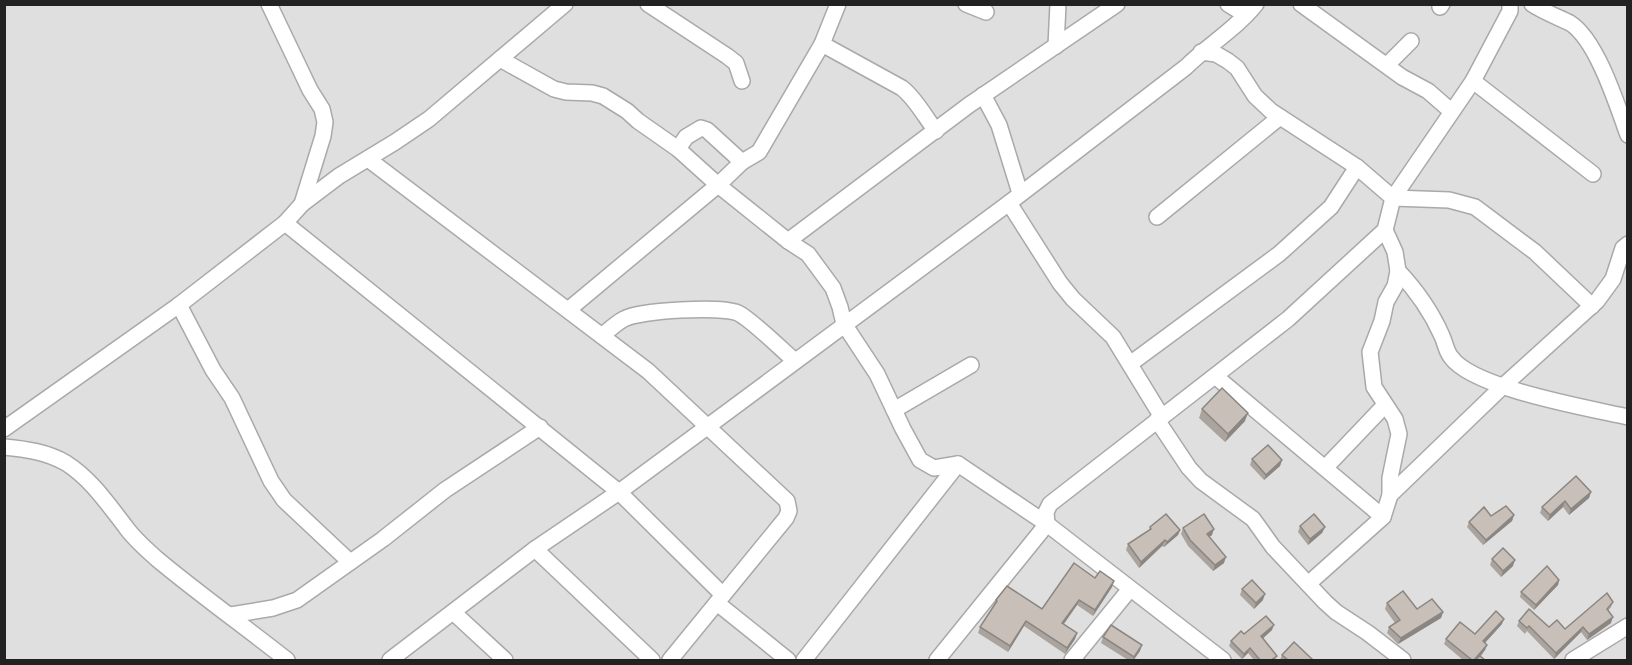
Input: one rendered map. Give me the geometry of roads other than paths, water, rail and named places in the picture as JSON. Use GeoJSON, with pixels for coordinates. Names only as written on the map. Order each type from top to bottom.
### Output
{"type":"FeatureCollection","features":[{"type":"Feature","properties":{"kind":"street"},"geometry":{"type":"LineString","coordinates":[[269,4],[310,90],[322,109],[325,122],[323,136],[302,204]]}},
{"type":"Feature","properties":{"kind":"street"},"geometry":{"type":"LineString","coordinates":[[4,429],[179,305],[285,223],[302,204],[339,176],[429,119],[566,4]]}},
{"type":"Feature","properties":{"kind":"street"},"geometry":{"type":"LineString","coordinates":[[648,4],[736,63],[742,81]]}},
{"type":"Feature","properties":{"kind":"street"},"geometry":{"type":"LineString","coordinates":[[568,310],[718,185],[741,162],[759,152],[822,44],[838,4]]}},
{"type":"Feature","properties":{"kind":"street"},"geometry":{"type":"LineString","coordinates":[[966,4],[986,12]]}},
{"type":"Feature","properties":{"kind":"street"},"geometry":{"type":"LineString","coordinates":[[1056,46],[1058,4]]}},
{"type":"Feature","properties":{"kind":"street"},"geometry":{"type":"LineString","coordinates":[[788,241],[983,95],[1117,4]]}},
{"type":"Feature","properties":{"kind":"street"},"geometry":{"type":"LineString","coordinates":[[1228,4],[1251,10]]}},
{"type":"Feature","properties":{"kind":"street"},"geometry":{"type":"LineString","coordinates":[[1301,4],[1402,76],[1428,91],[1451,111]]}},
{"type":"Feature","properties":{"kind":"street"},"geometry":{"type":"LineString","coordinates":[[937,660],[1047,524],[1046,512],[1050,504],[1288,319],[1385,230],[1393,198],[1473,81],[1510,10],[1510,4]]}},
{"type":"Feature","properties":{"kind":"street"},"geometry":{"type":"LineString","coordinates":[[1532,4],[1570,23],[1586,39],[1623,108],[1628,135]]}},
{"type":"Feature","properties":{"kind":"street"},"geometry":{"type":"LineString","coordinates":[[390,660],[535,549],[620,492],[1014,198],[1186,67],[1251,10]]}},
{"type":"Feature","properties":{"kind":"street"},"geometry":{"type":"LineString","coordinates":[[1388,65],[1411,41]]}},
{"type":"Feature","properties":{"kind":"street"},"geometry":{"type":"LineString","coordinates":[[822,44],[902,88],[912,97],[936,131]]}},
{"type":"Feature","properties":{"kind":"street"},"geometry":{"type":"LineString","coordinates":[[1201,52],[1216,54],[1228,61],[1237,68],[1255,96],[1280,117],[1357,167],[1393,198],[1449,200],[1475,207],[1535,252],[1592,306]]}},
{"type":"Feature","properties":{"kind":"street"},"geometry":{"type":"LineString","coordinates":[[500,59],[554,89],[603,96],[627,111],[678,149],[718,185],[788,241],[808,254],[832,288],[844,324],[877,374],[920,460],[934,468],[958,464],[1047,524],[1130,589],[1207,656],[1223,660]]}},
{"type":"Feature","properties":{"kind":"street"},"geometry":{"type":"LineString","coordinates":[[1473,81],[1593,174]]}},
{"type":"Feature","properties":{"kind":"street"},"geometry":{"type":"LineString","coordinates":[[983,95],[999,125],[1014,198],[1060,283],[1073,299],[1113,337],[1189,468],[1201,481],[1247,513],[1273,547],[1336,612],[1403,660]]}},
{"type":"Feature","properties":{"kind":"street"},"geometry":{"type":"LineString","coordinates":[[1157,217],[1280,117]]}},
{"type":"Feature","properties":{"kind":"street"},"geometry":{"type":"LineString","coordinates":[[678,149],[686,137],[700,128],[707,130],[741,162]]}},
{"type":"Feature","properties":{"kind":"street"},"geometry":{"type":"LineString","coordinates":[[368,159],[648,371],[787,501],[789,511],[786,518],[670,660]]}},
{"type":"Feature","properties":{"kind":"street"},"geometry":{"type":"LineString","coordinates":[[1130,364],[1279,254],[1331,207],[1357,167]]}},
{"type":"Feature","properties":{"kind":"street"},"geometry":{"type":"LineString","coordinates":[[285,223],[620,492],[720,599],[788,660]]}},
{"type":"Feature","properties":{"kind":"street"},"geometry":{"type":"LineString","coordinates":[[1308,584],[1383,517],[1390,495],[1390,478],[1398,434],[1395,419],[1374,387],[1370,352],[1382,321],[1386,302],[1395,286],[1398,271],[1395,252],[1385,230]]}},
{"type":"Feature","properties":{"kind":"street"},"geometry":{"type":"LineString","coordinates":[[1390,495],[1502,387],[1592,306],[1613,279],[1623,248],[1628,244]]}},
{"type":"Feature","properties":{"kind":"street"},"geometry":{"type":"LineString","coordinates":[[1398,271],[1414,288],[1428,310],[1442,336],[1449,356],[1459,367],[1502,387],[1628,417]]}},
{"type":"Feature","properties":{"kind":"street"},"geometry":{"type":"LineString","coordinates":[[179,305],[213,370],[232,398],[271,481],[284,500],[350,562]]}},
{"type":"Feature","properties":{"kind":"street"},"geometry":{"type":"LineString","coordinates":[[602,336],[625,318],[657,312],[729,310],[741,315],[795,361]]}},
{"type":"Feature","properties":{"kind":"street"},"geometry":{"type":"LineString","coordinates":[[894,410],[971,365]]}},
{"type":"Feature","properties":{"kind":"street"},"geometry":{"type":"LineString","coordinates":[[1215,376],[1383,517]]}},
{"type":"Feature","properties":{"kind":"street"},"geometry":{"type":"LineString","coordinates":[[1325,468],[1385,405]]}},
{"type":"Feature","properties":{"kind":"street"},"geometry":{"type":"LineString","coordinates":[[231,615],[286,605],[297,600],[383,539],[445,490],[540,427]]}},
{"type":"Feature","properties":{"kind":"street"},"geometry":{"type":"LineString","coordinates":[[4,447],[44,454],[65,463],[84,477],[107,501],[126,529],[156,558],[286,660]]}},
{"type":"Feature","properties":{"kind":"street"},"geometry":{"type":"LineString","coordinates":[[804,660],[958,464]]}},
{"type":"Feature","properties":{"kind":"street"},"geometry":{"type":"LineString","coordinates":[[535,549],[652,660]]}},
{"type":"Feature","properties":{"kind":"street"},"geometry":{"type":"LineString","coordinates":[[1072,660],[1130,589]]}},
{"type":"Feature","properties":{"kind":"street"},"geometry":{"type":"LineString","coordinates":[[453,612],[505,660]]}},
{"type":"Feature","properties":{"kind":"street"},"geometry":{"type":"LineString","coordinates":[[1579,659],[1628,626]]}}]}
